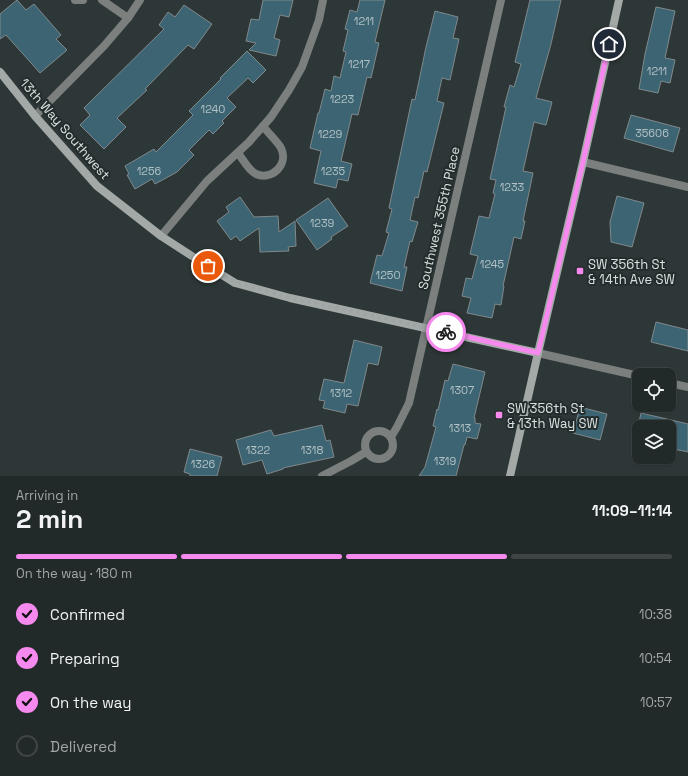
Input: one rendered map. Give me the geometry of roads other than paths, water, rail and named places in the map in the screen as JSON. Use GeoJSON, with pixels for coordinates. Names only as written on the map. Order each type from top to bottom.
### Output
{"type":"FeatureCollection","features":[{"type":"Feature","properties":{"kind":"street"},"geometry":{"type":"LineString","coordinates":[[75,0],[83,0]]}},
{"type":"Feature","properties":{"kind":"street"},"geometry":{"type":"LineString","coordinates":[[102,0],[128,18]]}},
{"type":"Feature","properties":{"kind":"street"},"geometry":{"type":"LineString","coordinates":[[35,116],[104,46],[128,18],[140,0]]}},
{"type":"Feature","properties":{"kind":"street"},"geometry":{"type":"LineString","coordinates":[[162,236],[208,181],[250,142],[271,118],[290,90],[302,66],[319,20],[323,0]]}},
{"type":"Feature","properties":{"kind":"street","name":"Southwest 355th Place"},"geometry":{"type":"LineString","coordinates":[[366,452],[370,456],[381,459],[390,453],[393,443],[391,437],[409,403],[501,0]]}},
{"type":"Feature","properties":{"kind":"street"},"geometry":{"type":"LineString","coordinates":[[510,476],[619,0]]}},
{"type":"Feature","properties":{"kind":"street","name":"13th Way Southwest"},"geometry":{"type":"LineString","coordinates":[[0,72],[35,116],[97,186],[162,236],[235,282],[290,298],[538,353]]}},
{"type":"Feature","properties":{"kind":"street"},"geometry":{"type":"LineString","coordinates":[[238,153],[252,171],[258,174],[264,176],[276,172],[283,161],[283,154],[281,148],[263,126]]}},
{"type":"Feature","properties":{"kind":"street"},"geometry":{"type":"LineString","coordinates":[[583,162],[688,187]]}},
{"type":"Feature","properties":{"kind":"street"},"geometry":{"type":"LineString","coordinates":[[538,353],[632,374]]}},
{"type":"Feature","properties":{"kind":"street"},"geometry":{"type":"LineString","coordinates":[[676,384],[688,387]]}},
{"type":"Feature","properties":{"kind":"street"},"geometry":{"type":"LineString","coordinates":[[322,476],[366,452],[364,446],[365,441],[371,432],[377,430],[382,431],[391,437]]}},
{"type":"Feature","properties":{"kind":"place","name":"SW 356th St & 14th Ave SW"},"geometry":{"type":"Point","coordinates":[580,271]}},
{"type":"Feature","properties":{"kind":"place","name":"SW 356th St & 13th Way SW"},"geometry":{"type":"Point","coordinates":[499,415]}}]}
